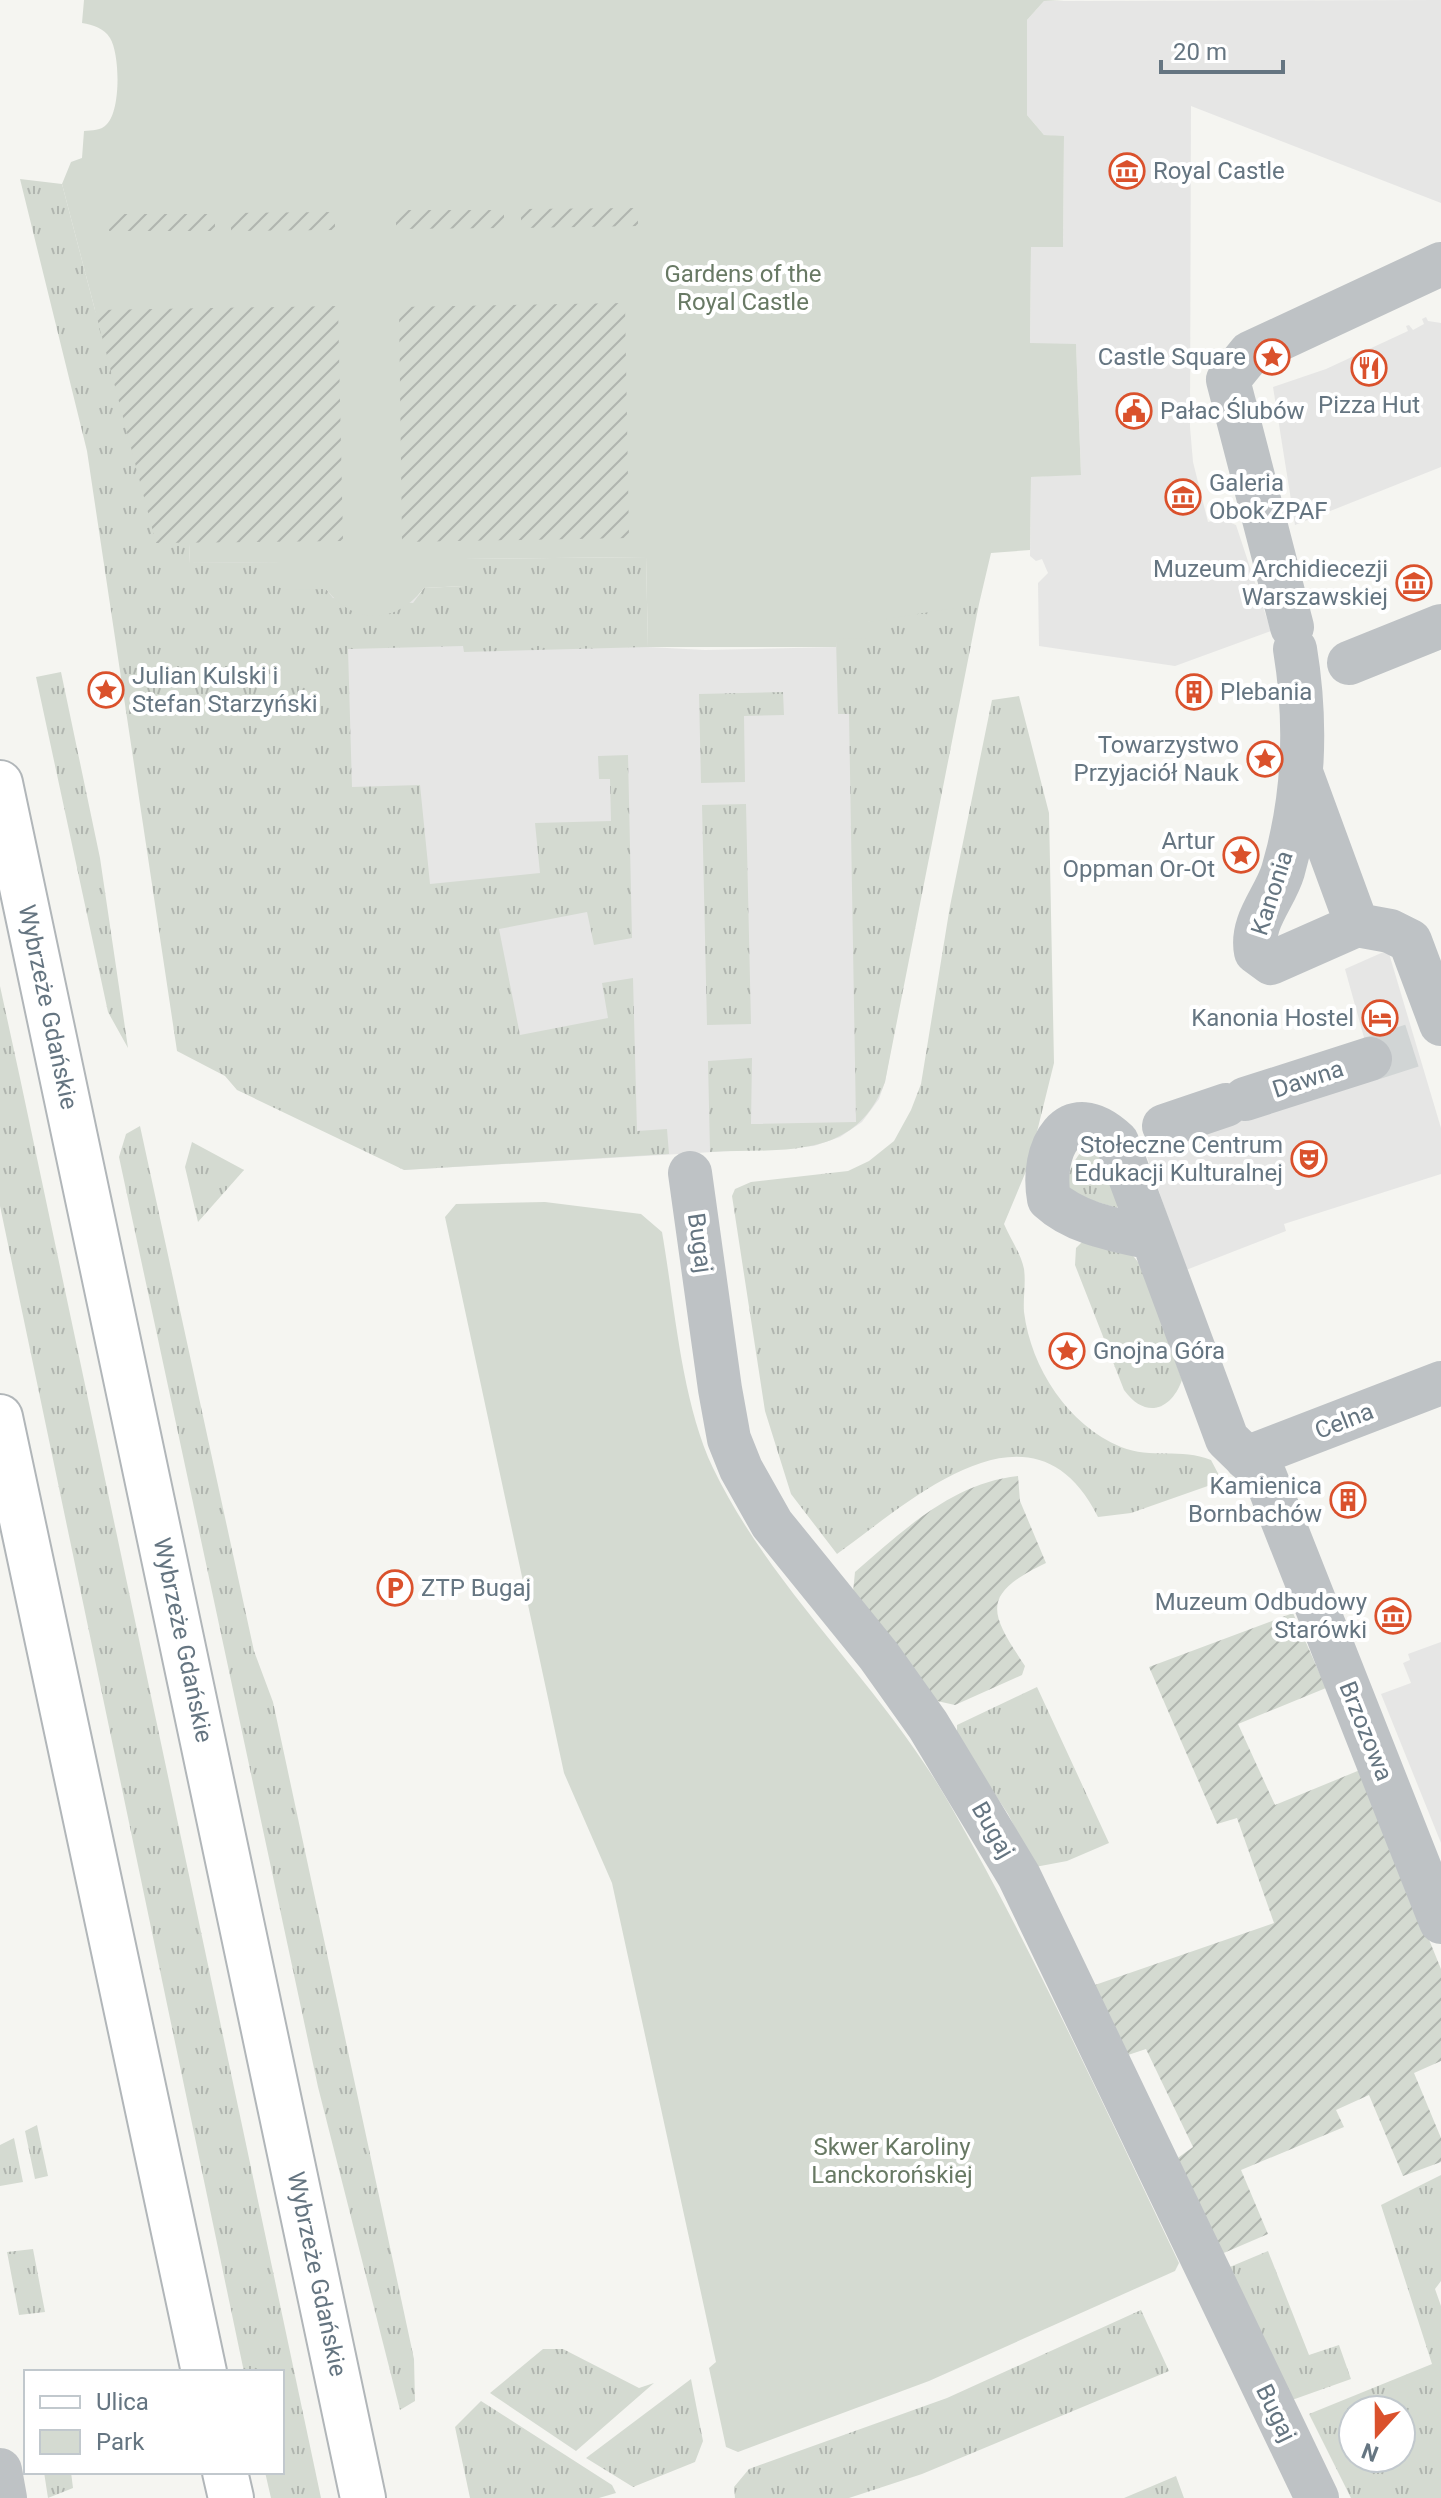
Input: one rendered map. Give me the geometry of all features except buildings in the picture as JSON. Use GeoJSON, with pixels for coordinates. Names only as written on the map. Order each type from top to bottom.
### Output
{"type":"FeatureCollection","features":[{"type":"Feature","properties":{"kind":"main road","name":"Wybrzeże Gdańskie"},"geometry":{"type":"LineString","coordinates":[[0,783],[363,2498]]}},
{"type":"Feature","properties":{"kind":"main road"},"geometry":{"type":"LineString","coordinates":[[0,1417],[204,2370]]}},
{"type":"Feature","properties":{"kind":"main road"},"geometry":{"type":"LineString","coordinates":[[225,2474],[231,2498]]}},
{"type":"Feature","properties":{"kind":"street","name":"Kanonia"},"geometry":{"type":"LineString","coordinates":[[1300,770],[1373,928],[1271,963],[1256,952],[1254,941],[1258,924],[1283,872],[1314,657],[1228,380],[1250,353],[1441,264]]}},
{"type":"Feature","properties":{"kind":"street"},"geometry":{"type":"LineString","coordinates":[[1314,657],[1441,626]]}},
{"type":"Feature","properties":{"kind":"street"},"geometry":{"type":"LineString","coordinates":[[1373,928],[1410,941],[1432,1035]]}},
{"type":"Feature","properties":{"kind":"street","name":"Dawna"},"geometry":{"type":"LineString","coordinates":[[1164,1126],[1370,1059]]}},
{"type":"Feature","properties":{"kind":"street","name":"Bugaj"},"geometry":{"type":"LineString","coordinates":[[690,1173],[720,1389],[729,1439],[741,1469],[772,1524],[879,1656],[928,1725],[1012,1864],[1317,2498]]}},
{"type":"Feature","properties":{"kind":"street","name":"Brzozowa"},"geometry":{"type":"LineString","coordinates":[[1152,1238],[1227,1439],[1265,1476],[1441,1922]]}},
{"type":"Feature","properties":{"kind":"street","name":"Celna"},"geometry":{"type":"LineString","coordinates":[[1246,1458],[1441,1383]]}},
{"type":"Feature","properties":{"kind":"street"},"geometry":{"type":"LineString","coordinates":[[0,2470],[5,2498]]}},
{"type":"Feature","properties":{"kind":"shaded area"},"geometry":{"type":"Polygon","coordinates":[[[1441,0],[1441,203],[1191,106],[1190,427],[1193,462],[1208,522],[1222,519],[1236,525],[1271,631],[1175,666],[1039,646],[1038,583],[1048,573],[1042,559],[1036,561],[1030,556],[1031,477],[1081,474],[1076,345],[1030,344],[1031,247],[1063,246],[1064,137],[1044,135],[1027,115],[1027,20],[1044,1],[1441,0]]]}},
{"type":"Feature","properties":{"kind":"shaded area"},"geometry":{"type":"Polygon","coordinates":[[[1426,317],[1428,321],[1441,323],[1441,467],[1295,525],[1273,387],[1326,369],[1408,331],[1406,326],[1413,330],[1424,324],[1422,319],[1426,317]]]}},
{"type":"Feature","properties":{"kind":"shaded area"},"geometry":{"type":"Polygon","coordinates":[[[189,544],[648,647],[705,650],[836,647],[836,639],[905,971],[885,1082],[879,1099],[862,1122],[840,1137],[814,1146],[404,1170],[189,544]]]}},
{"type":"Feature","properties":{"kind":"shaded area","name":"Stołeczne Centrum Edukacji Kulturalnej"},"geometry":{"type":"Polygon","coordinates":[[[1388,950],[1441,1128],[1441,1174],[1284,1224],[1286,1231],[1186,1270],[1142,1142],[1373,1070],[1345,969],[1388,950]]]}},
{"type":"Feature","properties":{"kind":"shaded area"},"geometry":{"type":"Polygon","coordinates":[[[1441,1642],[1441,1843],[1381,1694],[1411,1683],[1403,1663],[1410,1660],[1408,1654],[1441,1642]]]}},
{"type":"Feature","properties":{"kind":"green space","name":"Gardens of the Royal Castle"},"geometry":{"type":"Polygon","coordinates":[[[84,0],[1064,0],[1044,1],[1027,20],[1027,115],[1044,135],[1064,136],[1063,247],[1031,247],[1030,343],[1076,344],[1081,475],[1031,477],[1030,550],[991,553],[979,604],[868,622],[868,638],[837,639],[836,647],[648,647],[646,557],[464,559],[464,586],[424,588],[401,609],[375,616],[349,610],[326,589],[283,590],[283,562],[190,563],[189,544],[156,543],[62,184],[71,162],[82,158],[84,131],[99,129],[107,124],[112,117],[117,95],[113,46],[105,32],[82,23],[84,0]]]}},
{"type":"Feature","properties":{"kind":"green space"},"geometry":{"type":"Polygon","coordinates":[[[20,179],[62,184],[95,310],[189,544],[190,563],[283,562],[326,589],[333,598],[413,603],[424,588],[464,586],[464,559],[646,557],[648,647],[464,652],[463,646],[348,649],[352,787],[420,785],[430,884],[540,873],[535,823],[611,821],[610,779],[599,779],[598,756],[628,755],[632,938],[594,945],[587,912],[499,929],[520,1035],[608,1018],[602,983],[633,978],[637,1131],[667,1129],[669,1154],[404,1170],[237,1090],[225,1076],[177,1051],[87,451],[20,179]]]}},
{"type":"Feature","properties":{"kind":"green space"},"geometry":{"type":"Polygon","coordinates":[[[638,208],[638,226],[521,228],[521,209],[638,208]]]}},
{"type":"Feature","properties":{"kind":"green space"},"geometry":{"type":"Polygon","coordinates":[[[396,210],[504,210],[504,228],[396,229],[396,210]]]}},
{"type":"Feature","properties":{"kind":"green space"},"geometry":{"type":"Polygon","coordinates":[[[335,212],[335,230],[231,231],[231,213],[335,212]]]}},
{"type":"Feature","properties":{"kind":"green space"},"geometry":{"type":"Polygon","coordinates":[[[109,214],[215,214],[215,231],[109,231],[109,214]]]}},
{"type":"Feature","properties":{"kind":"green space"},"geometry":{"type":"Polygon","coordinates":[[[625,303],[629,538],[402,542],[399,307],[625,303]]]}},
{"type":"Feature","properties":{"kind":"green space"},"geometry":{"type":"Polygon","coordinates":[[[338,306],[343,541],[156,543],[95,310],[338,306]]]}},
{"type":"Feature","properties":{"kind":"green space"},"geometry":{"type":"Polygon","coordinates":[[[975,587],[979,604],[885,1082],[872,1108],[855,1126],[835,1138],[813,1146],[789,1149],[710,1152],[708,1061],[752,1058],[751,1124],[856,1122],[849,714],[838,714],[836,639],[867,622],[975,587]]]}},
{"type":"Feature","properties":{"kind":"green space"},"geometry":{"type":"Polygon","coordinates":[[[61,672],[100,858],[128,1048],[108,1012],[36,677],[61,672]]]}},
{"type":"Feature","properties":{"kind":"green space"},"geometry":{"type":"Polygon","coordinates":[[[783,692],[784,715],[744,716],[745,782],[701,783],[699,694],[783,692]]]}},
{"type":"Feature","properties":{"kind":"green space"},"geometry":{"type":"Polygon","coordinates":[[[1019,696],[1049,813],[1054,1063],[1029,1164],[1004,1224],[1024,1269],[1024,1312],[1028,1333],[1044,1374],[1055,1392],[1084,1424],[1102,1437],[1132,1451],[1200,1456],[1211,1460],[1222,1481],[1131,1513],[1098,1517],[1071,1479],[1040,1460],[1007,1457],[971,1466],[935,1484],[837,1554],[791,1494],[765,1411],[732,1196],[735,1189],[751,1182],[848,1171],[869,1161],[894,1141],[921,1084],[950,906],[992,700],[1019,696]]]}},
{"type":"Feature","properties":{"kind":"green space"},"geometry":{"type":"Polygon","coordinates":[[[746,804],[751,1024],[707,1025],[702,805],[746,804]]]}},
{"type":"Feature","properties":{"kind":"green space"},"geometry":{"type":"Polygon","coordinates":[[[0,986],[321,2498],[271,2498],[265,2474],[284,2474],[284,2370],[244,2370],[0,1206],[0,986]]]}},
{"type":"Feature","properties":{"kind":"green space"},"geometry":{"type":"Polygon","coordinates":[[[140,1126],[254,1651],[273,1702],[414,2359],[415,2401],[400,2410],[318,2087],[119,1157],[126,1134],[140,1126]]]}},
{"type":"Feature","properties":{"kind":"green space"},"geometry":{"type":"Polygon","coordinates":[[[192,1142],[244,1170],[198,1222],[185,1167],[192,1142]]]}},
{"type":"Feature","properties":{"kind":"green space"},"geometry":{"type":"Polygon","coordinates":[[[1086,1146],[1101,1149],[1121,1198],[1117,1208],[1068,1193],[1071,1167],[1086,1146]]]}},
{"type":"Feature","properties":{"kind":"green space","name":"Skwer Karoliny Lanckorońskiej"},"geometry":{"type":"Polygon","coordinates":[[[545,1202],[641,1214],[662,1232],[686,1383],[693,1413],[713,1468],[766,1556],[892,1718],[949,1803],[1040,1973],[1179,2263],[1175,2271],[929,2381],[738,2452],[726,2447],[709,2368],[716,2362],[612,1883],[564,1773],[445,1217],[456,1204],[545,1202]]]}},
{"type":"Feature","properties":{"kind":"green space"},"geometry":{"type":"Polygon","coordinates":[[[1088,1236],[1130,1252],[1142,1267],[1182,1380],[1171,1399],[1157,1408],[1140,1405],[1124,1390],[1075,1265],[1076,1248],[1088,1236]]]}},
{"type":"Feature","properties":{"kind":"green space"},"geometry":{"type":"Polygon","coordinates":[[[1018,1476],[1020,1501],[1046,1563],[1010,1585],[997,1607],[1004,1632],[1025,1666],[1022,1675],[955,1705],[937,1701],[853,1592],[855,1572],[911,1525],[950,1498],[994,1480],[1018,1476]]]}},
{"type":"Feature","properties":{"kind":"green space"},"geometry":{"type":"Polygon","coordinates":[[[1293,1613],[1326,1688],[1238,1724],[1275,1805],[1360,1770],[1441,1969],[1441,2061],[1414,2073],[1441,2138],[1441,2162],[1403,2176],[1369,2095],[1336,2110],[1344,2127],[1241,2170],[1268,2234],[1219,2255],[1175,2160],[1193,2147],[1146,2049],[1125,2056],[1092,1986],[1274,1923],[1237,1818],[1217,1824],[1149,1667],[1293,1613]]]}},
{"type":"Feature","properties":{"kind":"green space"},"geometry":{"type":"Polygon","coordinates":[[[1037,1687],[1109,1843],[1067,1861],[1035,1867],[1008,1814],[957,1737],[957,1725],[1037,1687]]]}},
{"type":"Feature","properties":{"kind":"green space"},"geometry":{"type":"Polygon","coordinates":[[[37,2125],[48,2176],[35,2179],[25,2131],[37,2125]]]}},
{"type":"Feature","properties":{"kind":"green space"},"geometry":{"type":"Polygon","coordinates":[[[14,2138],[23,2182],[0,2186],[0,2145],[14,2138]]]}},
{"type":"Feature","properties":{"kind":"green space"},"geometry":{"type":"Polygon","coordinates":[[[1441,2175],[1441,2281],[1435,2289],[1441,2306],[1441,2498],[1351,2498],[1339,2474],[1417,2474],[1417,2394],[1358,2394],[1432,2364],[1381,2205],[1441,2175]]]}},
{"type":"Feature","properties":{"kind":"green space"},"geometry":{"type":"Polygon","coordinates":[[[33,2249],[45,2312],[19,2315],[7,2252],[33,2249]]]}},
{"type":"Feature","properties":{"kind":"green space"},"geometry":{"type":"Polygon","coordinates":[[[1268,2251],[1309,2355],[1339,2345],[1351,2379],[1292,2400],[1225,2269],[1268,2251]]]}},
{"type":"Feature","properties":{"kind":"green space"},"geometry":{"type":"Polygon","coordinates":[[[1141,2310],[1169,2371],[922,2474],[849,2498],[735,2498],[734,2487],[749,2469],[947,2398],[1141,2310]]]}},
{"type":"Feature","properties":{"kind":"green space"},"geometry":{"type":"Polygon","coordinates":[[[543,2349],[563,2349],[639,2388],[654,2383],[576,2451],[490,2393],[543,2349]]]}},
{"type":"Feature","properties":{"kind":"green space"},"geometry":{"type":"Polygon","coordinates":[[[691,2379],[703,2441],[695,2462],[633,2487],[586,2458],[691,2379]]]}},
{"type":"Feature","properties":{"kind":"green space"},"geometry":{"type":"Polygon","coordinates":[[[481,2401],[612,2485],[616,2493],[599,2498],[470,2498],[455,2427],[481,2401]]]}},
{"type":"Feature","properties":{"kind":"green space"},"geometry":{"type":"Polygon","coordinates":[[[1337,2403],[1337,2470],[1309,2414],[1337,2403]]]}},
{"type":"Feature","properties":{"kind":"green space"},"geometry":{"type":"Polygon","coordinates":[[[44,2474],[71,2474],[73,2488],[48,2498],[44,2474]]]}},
{"type":"Feature","properties":{"kind":"green space"},"geometry":{"type":"Polygon","coordinates":[[[1176,2476],[1184,2498],[1124,2498],[1176,2476]]]}},
{"type":"Feature","properties":{"kind":"tunnel"},"geometry":{"type":"LineString","coordinates":[[1370,1059],[1414,1045]]}},
{"type":"Feature","properties":{"kind":"place","name":"Royal Castle"},"geometry":{"type":"Point","coordinates":[1127,171]}},
{"type":"Feature","properties":{"kind":"place","name":"Castle Square"},"geometry":{"type":"Point","coordinates":[1272,357]}},
{"type":"Feature","properties":{"kind":"place","name":"Pizza Hut"},"geometry":{"type":"Point","coordinates":[1369,368]}},
{"type":"Feature","properties":{"kind":"place","name":"Pałac Ślubów"},"geometry":{"type":"Point","coordinates":[1134,411]}},
{"type":"Feature","properties":{"kind":"place","name":"Galeria Obok ZPAF"},"geometry":{"type":"Point","coordinates":[1183,497]}},
{"type":"Feature","properties":{"kind":"place","name":"Muzeum Archidiecezji Warszawskiej"},"geometry":{"type":"Point","coordinates":[1414,583]}},
{"type":"Feature","properties":{"kind":"place","name":"Julian Kulski i Stefan Starzyński"},"geometry":{"type":"Point","coordinates":[106,690]}},
{"type":"Feature","properties":{"kind":"place","name":"Plebania"},"geometry":{"type":"Point","coordinates":[1194,692]}},
{"type":"Feature","properties":{"kind":"place","name":"Towarzystwo Przyjaciół Nauk"},"geometry":{"type":"Point","coordinates":[1265,759]}},
{"type":"Feature","properties":{"kind":"place","name":"Artur Oppman Or-Ot"},"geometry":{"type":"Point","coordinates":[1241,855]}},
{"type":"Feature","properties":{"kind":"place","name":"Kanonia Hostel"},"geometry":{"type":"Point","coordinates":[1380,1018]}},
{"type":"Feature","properties":{"kind":"place","name":"Stołeczne Centrum Edukacji Kulturalnej"},"geometry":{"type":"Point","coordinates":[1309,1159]}},
{"type":"Feature","properties":{"kind":"place","name":"Gnojna Góra"},"geometry":{"type":"Point","coordinates":[1067,1351]}},
{"type":"Feature","properties":{"kind":"place","name":"Kamienica Bornbachów"},"geometry":{"type":"Point","coordinates":[1348,1500]}},
{"type":"Feature","properties":{"kind":"place","name":"ZTP Bugaj"},"geometry":{"type":"Point","coordinates":[395,1588]}},
{"type":"Feature","properties":{"kind":"place","name":"Muzeum Odbudowy Starówki"},"geometry":{"type":"Point","coordinates":[1393,1616]}}]}
